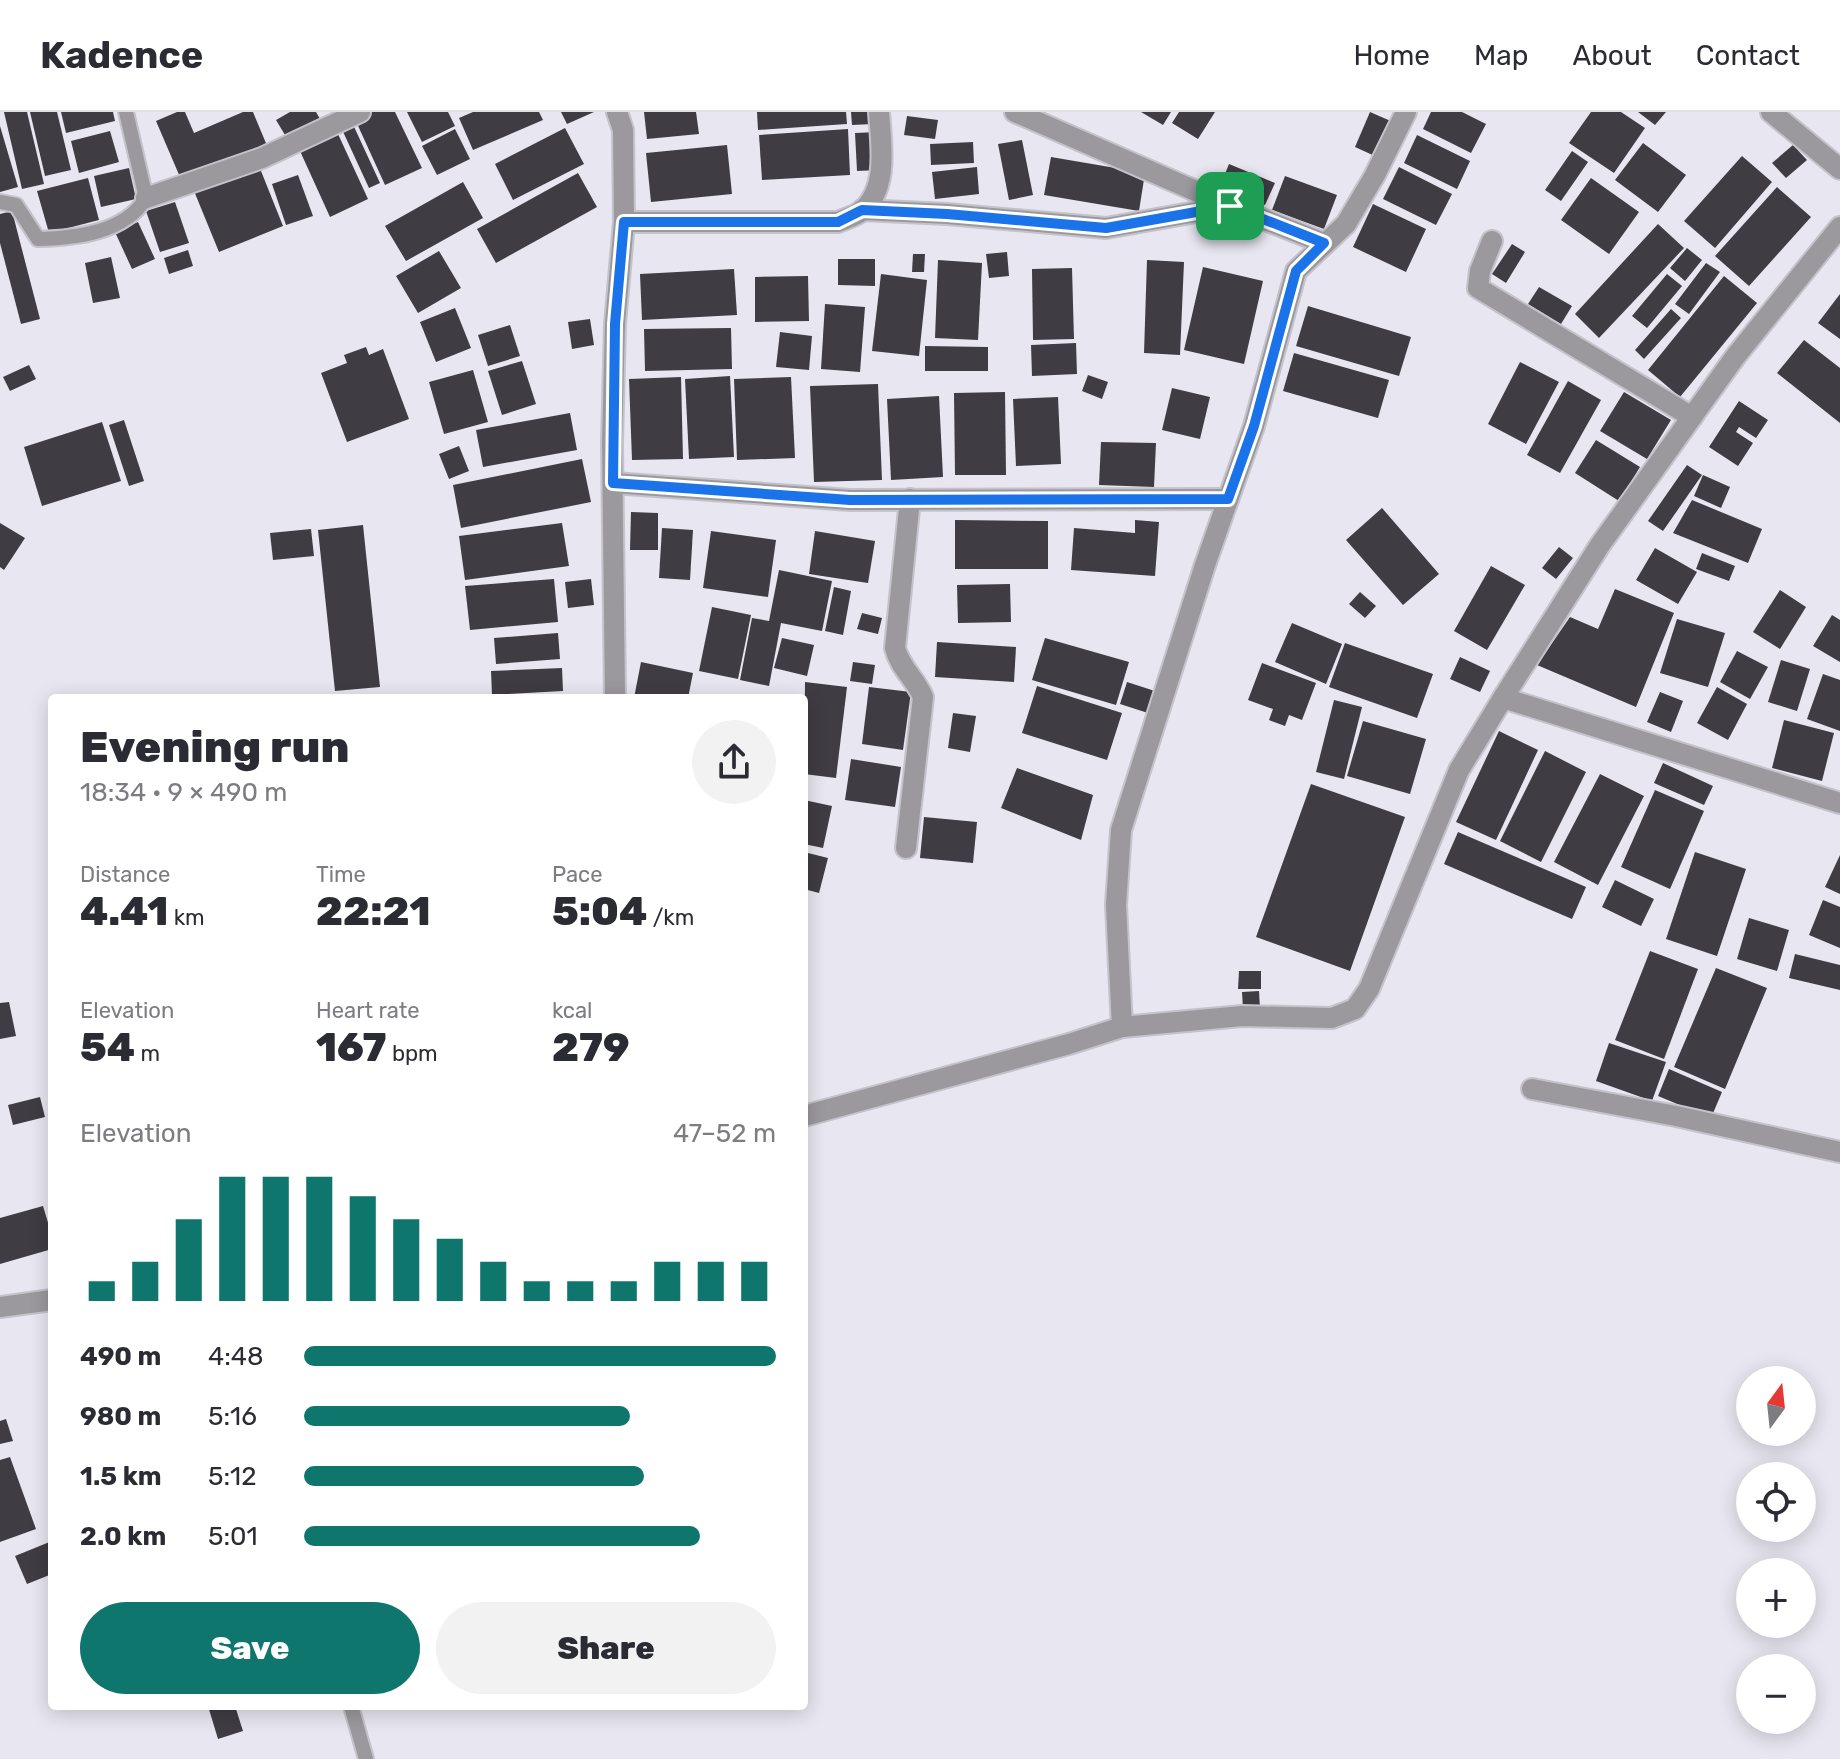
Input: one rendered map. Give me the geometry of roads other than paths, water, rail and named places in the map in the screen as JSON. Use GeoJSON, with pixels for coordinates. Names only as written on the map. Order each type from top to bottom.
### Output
{"type":"FeatureCollection","features":[{"type":"Feature","properties":{"kind":"street"},"geometry":{"type":"LineString","coordinates":[[146,198],[262,158],[360,112]]}},
{"type":"Feature","properties":{"kind":"street"},"geometry":{"type":"LineString","coordinates":[[615,694],[615,324],[624,222],[623,130],[617,112]]}},
{"type":"Feature","properties":{"kind":"street"},"geometry":{"type":"LineString","coordinates":[[624,222],[838,222],[862,210],[877,189],[882,154],[879,112]]}},
{"type":"Feature","properties":{"kind":"street"},"geometry":{"type":"LineString","coordinates":[[1015,112],[1230,206],[1324,243]]}},
{"type":"Feature","properties":{"kind":"street"},"geometry":{"type":"LineString","coordinates":[[1122,1027],[1116,905],[1121,830],[1254,426],[1296,271],[1346,224],[1375,175],[1406,112]]}},
{"type":"Feature","properties":{"kind":"street"},"geometry":{"type":"LineString","coordinates":[[1771,112],[1840,169]]}},
{"type":"Feature","properties":{"kind":"street"},"geometry":{"type":"LineString","coordinates":[[862,210],[1106,228],[1230,206]]}},
{"type":"Feature","properties":{"kind":"street"},"geometry":{"type":"LineString","coordinates":[[808,1115],[1122,1027],[1242,1016],[1332,1018],[1355,1009],[1369,989],[1459,770],[1503,698],[1600,545],[1735,357],[1840,227]]}},
{"type":"Feature","properties":{"kind":"street"},"geometry":{"type":"LineString","coordinates":[[1492,241],[1480,271],[1478,288],[1692,417]]}},
{"type":"Feature","properties":{"kind":"street"},"geometry":{"type":"LineString","coordinates":[[613,483],[850,500],[1228,499]]}},
{"type":"Feature","properties":{"kind":"street"},"geometry":{"type":"LineString","coordinates":[[906,848],[923,697],[916,680],[899,663],[895,648],[910,499]]}},
{"type":"Feature","properties":{"kind":"street"},"geometry":{"type":"LineString","coordinates":[[1503,698],[1840,803]]}},
{"type":"Feature","properties":{"kind":"street"},"geometry":{"type":"LineString","coordinates":[[1532,1089],[1676,1116],[1840,1152]]}},
{"type":"Feature","properties":{"kind":"street"},"geometry":{"type":"LineString","coordinates":[[0,1307],[48,1301]]}},
{"type":"Feature","properties":{"kind":"lane"},"geometry":{"type":"LineString","coordinates":[[0,202],[16,205],[38,239],[94,234],[122,220],[146,198],[126,112]]}},
{"type":"Feature","properties":{"kind":"lane"},"geometry":{"type":"LineString","coordinates":[[352,1710],[366,1759]]}}]}
